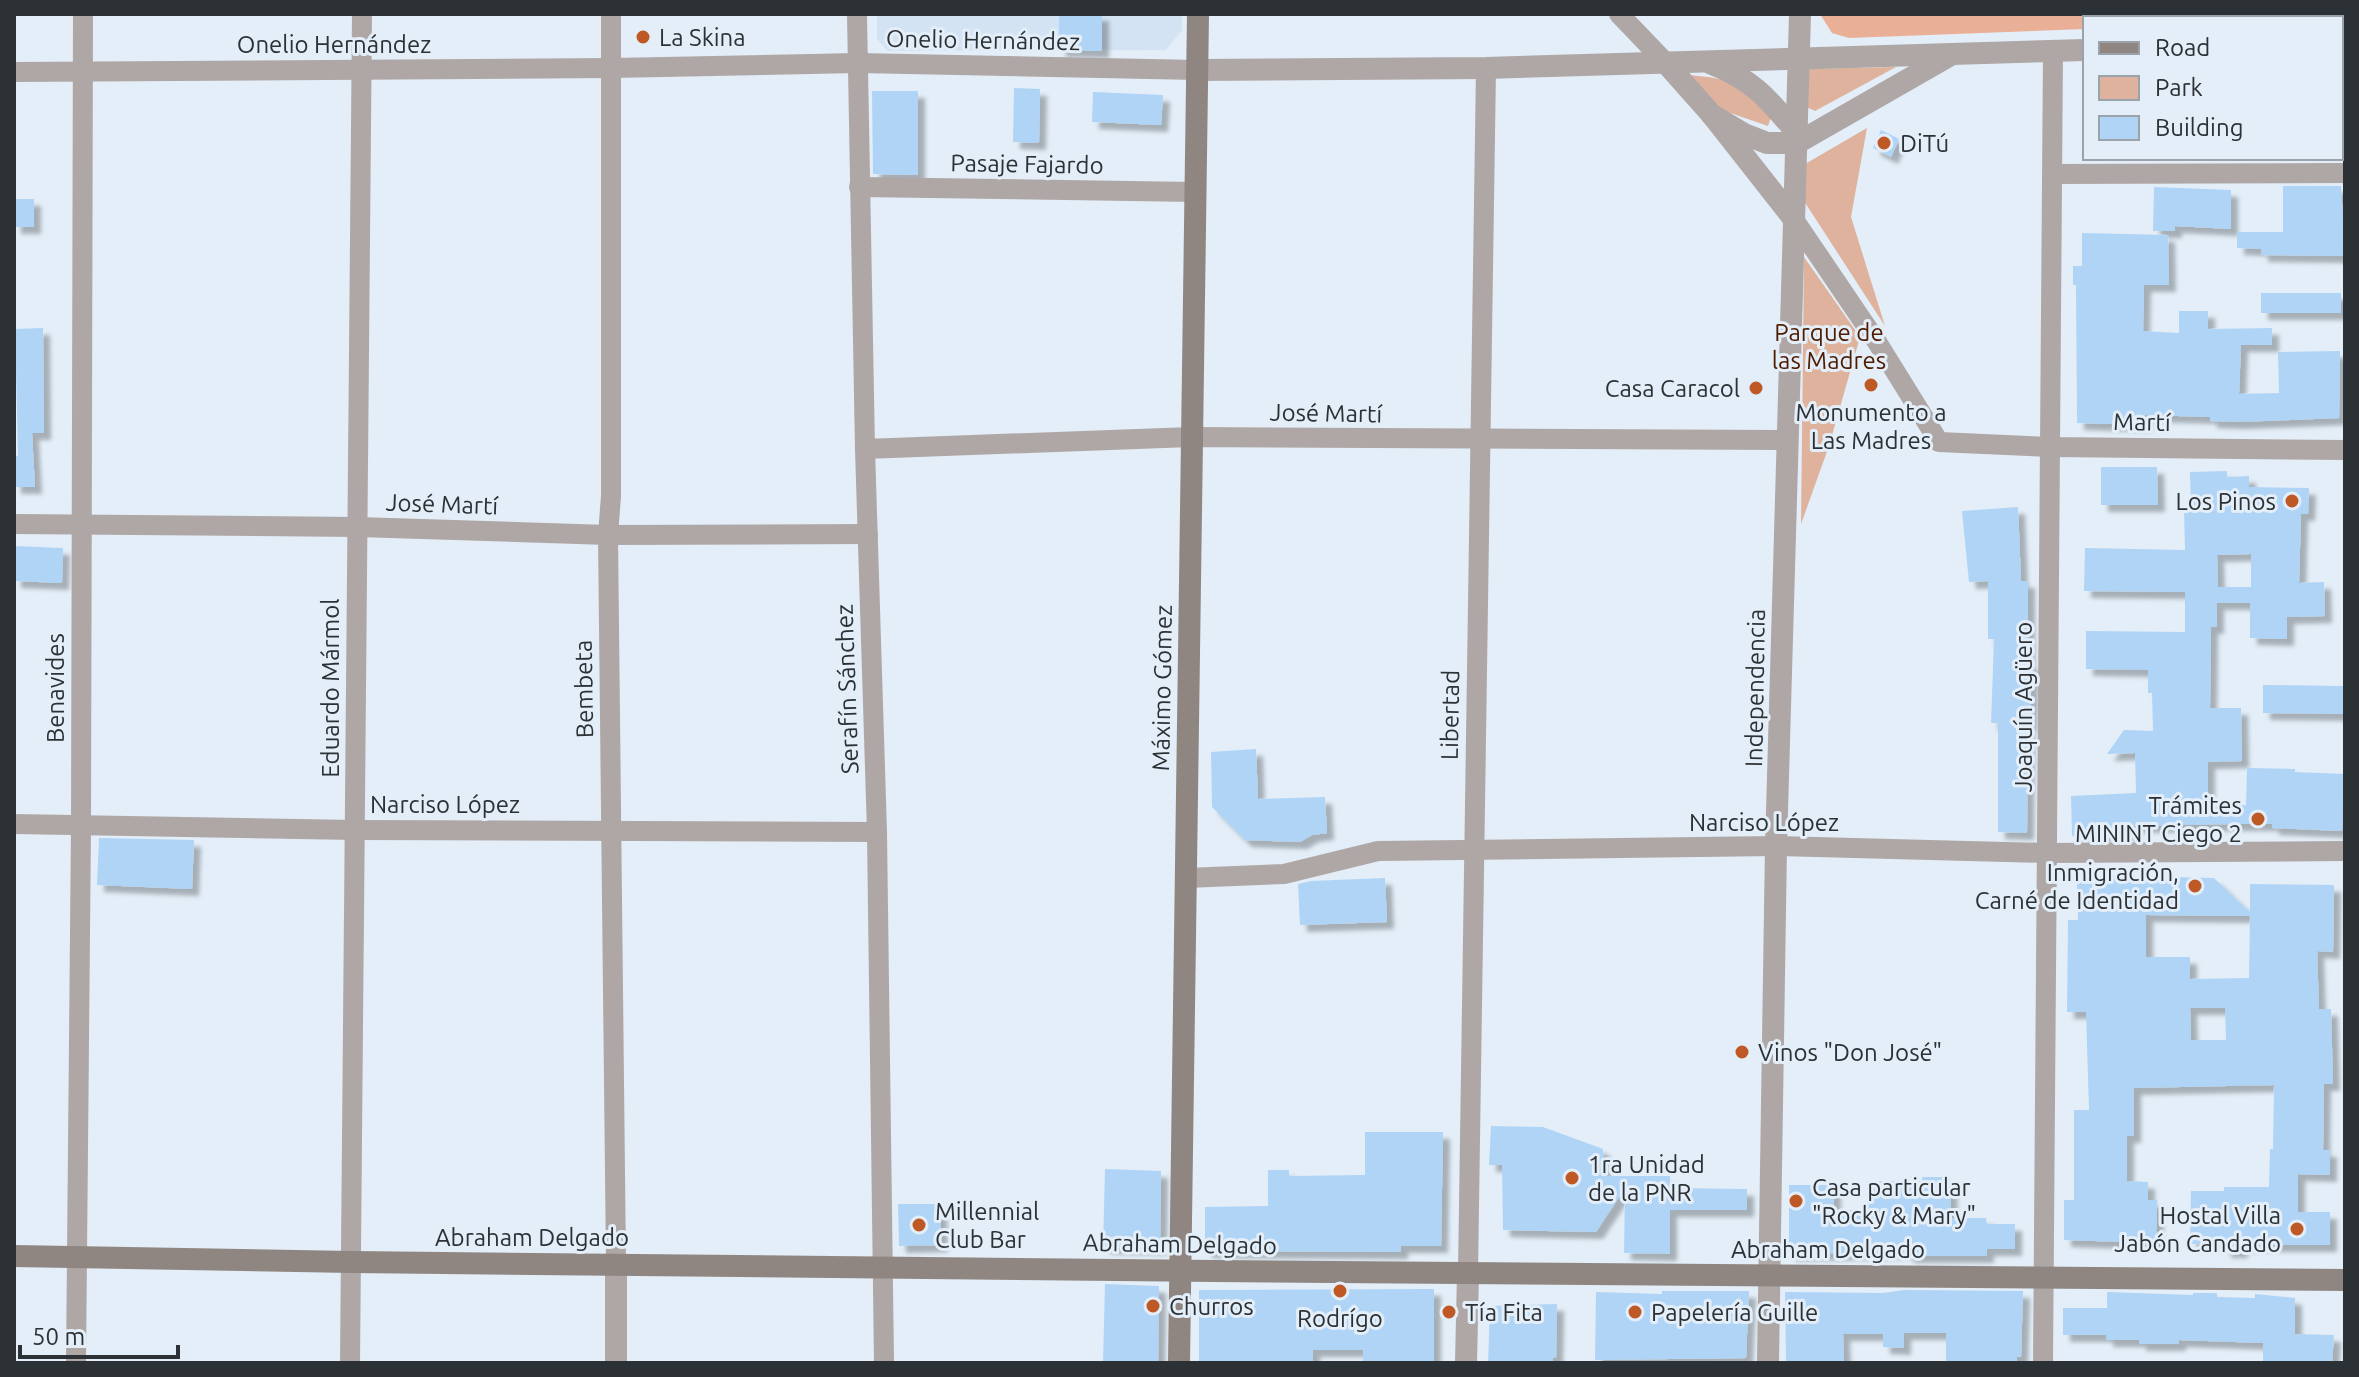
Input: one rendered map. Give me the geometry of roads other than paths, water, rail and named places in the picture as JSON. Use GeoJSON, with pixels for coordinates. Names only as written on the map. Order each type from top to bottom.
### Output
{"type":"FeatureCollection","features":[{"type":"Feature","properties":{"kind":"main road","name":"Máximo Gómez"},"geometry":{"type":"LineString","coordinates":[[1179,1363],[1198,14]]}},
{"type":"Feature","properties":{"kind":"main road","name":"Abraham Delgado"},"geometry":{"type":"LineString","coordinates":[[14,1256],[352,1262],[2345,1280]]}},
{"type":"Feature","properties":{"kind":"street","name":"Benavides"},"geometry":{"type":"LineString","coordinates":[[76,1363],[83,14]]}},
{"type":"Feature","properties":{"kind":"street","name":"Eduardo Mármol"},"geometry":{"type":"LineString","coordinates":[[350,1363],[362,14]]}},
{"type":"Feature","properties":{"kind":"street","name":"Bembeta"},"geometry":{"type":"LineString","coordinates":[[611,14],[611,496],[608,535],[616,1363]]}},
{"type":"Feature","properties":{"kind":"street","name":"Serafín Sánchez"},"geometry":{"type":"LineString","coordinates":[[857,14],[865,449],[877,832],[884,1363]]}},
{"type":"Feature","properties":{"kind":"street"},"geometry":{"type":"LineString","coordinates":[[1619,14],[1712,115],[1793,218]]}},
{"type":"Feature","properties":{"kind":"street","name":"Independencia"},"geometry":{"type":"LineString","coordinates":[[1768,1363],[1776,846],[1800,14]]}},
{"type":"Feature","properties":{"kind":"street","name":"Onelio Hernández"},"geometry":{"type":"LineString","coordinates":[[14,72],[858,63],[1197,70],[1486,68],[1799,56],[1950,56],[2083,50]]}},
{"type":"Feature","properties":{"kind":"street","name":"Joaquín Agüero"},"geometry":{"type":"LineString","coordinates":[[2043,1363],[2053,51]]}},
{"type":"Feature","properties":{"kind":"street","name":"Onelio Hernández"},"geometry":{"type":"LineString","coordinates":[[1798,138],[1950,56]]}},
{"type":"Feature","properties":{"kind":"street"},"geometry":{"type":"LineString","coordinates":[[1705,60],[1739,75],[1765,95],[1798,138],[1767,143],[1744,134],[1712,115]]}},
{"type":"Feature","properties":{"kind":"street","name":"Libertad"},"geometry":{"type":"LineString","coordinates":[[1466,1363],[1486,68]]}},
{"type":"Feature","properties":{"kind":"street"},"geometry":{"type":"LineString","coordinates":[[2053,174],[2345,173]]}},
{"type":"Feature","properties":{"kind":"street","name":"Pasaje Fajardo"},"geometry":{"type":"LineString","coordinates":[[859,187],[1195,192]]}},
{"type":"Feature","properties":{"kind":"street","name":"Martí"},"geometry":{"type":"LineString","coordinates":[[1793,218],[1877,342],[1939,442],[2051,447],[2345,450]]}},
{"type":"Feature","properties":{"kind":"street","name":"José Martí"},"geometry":{"type":"LineString","coordinates":[[865,449],[1191,437],[1787,440]]}},
{"type":"Feature","properties":{"kind":"street","name":"José Martí"},"geometry":{"type":"LineString","coordinates":[[14,524],[82,527],[358,527],[608,535],[868,534]]}},
{"type":"Feature","properties":{"kind":"street","name":"Narciso López"},"geometry":{"type":"LineString","coordinates":[[14,824],[355,830],[877,832]]}},
{"type":"Feature","properties":{"kind":"street","name":"Narciso López"},"geometry":{"type":"LineString","coordinates":[[1186,878],[1284,874],[1378,851],[1776,846],[2047,853],[2345,851]]}},
{"type":"Feature","properties":{"kind":"place","name":"La Skina"},"geometry":{"type":"Point","coordinates":[643,37]}},
{"type":"Feature","properties":{"kind":"place","name":"DiTú"},"geometry":{"type":"Point","coordinates":[1884,143]}},
{"type":"Feature","properties":{"kind":"place","name":"Monumento a Las Madres"},"geometry":{"type":"Point","coordinates":[1871,385]}},
{"type":"Feature","properties":{"kind":"place","name":"Casa Caracol"},"geometry":{"type":"Point","coordinates":[1756,388]}},
{"type":"Feature","properties":{"kind":"place","name":"Los Pinos"},"geometry":{"type":"Point","coordinates":[2292,501]}},
{"type":"Feature","properties":{"kind":"place","name":"Trámites MININT Ciego 2"},"geometry":{"type":"Point","coordinates":[2258,819]}},
{"type":"Feature","properties":{"kind":"place","name":"Inmigración, Carné de Identidad"},"geometry":{"type":"Point","coordinates":[2195,886]}},
{"type":"Feature","properties":{"kind":"place","name":"Vinos \"Don José\""},"geometry":{"type":"Point","coordinates":[1742,1052]}},
{"type":"Feature","properties":{"kind":"place","name":"1ra Unidad de la PNR"},"geometry":{"type":"Point","coordinates":[1572,1178]}},
{"type":"Feature","properties":{"kind":"place","name":"Casa particular \"Rocky & Mary\""},"geometry":{"type":"Point","coordinates":[1796,1201]}},
{"type":"Feature","properties":{"kind":"place","name":"Millennial Club Bar"},"geometry":{"type":"Point","coordinates":[919,1225]}},
{"type":"Feature","properties":{"kind":"place","name":"Hostal Villa Jabón Candado"},"geometry":{"type":"Point","coordinates":[2297,1229]}},
{"type":"Feature","properties":{"kind":"place","name":"Rodrígo"},"geometry":{"type":"Point","coordinates":[1340,1291]}},
{"type":"Feature","properties":{"kind":"place","name":"Churros"},"geometry":{"type":"Point","coordinates":[1153,1306]}},
{"type":"Feature","properties":{"kind":"place","name":"Tía Fita"},"geometry":{"type":"Point","coordinates":[1449,1312]}},
{"type":"Feature","properties":{"kind":"place","name":"Papelería Guille"},"geometry":{"type":"Point","coordinates":[1635,1312]}},
{"type":"Feature","properties":{"kind":"park label","name":"Parque de las Madres"},"geometry":{"type":"Point","coordinates":[1829,346]}}]}
